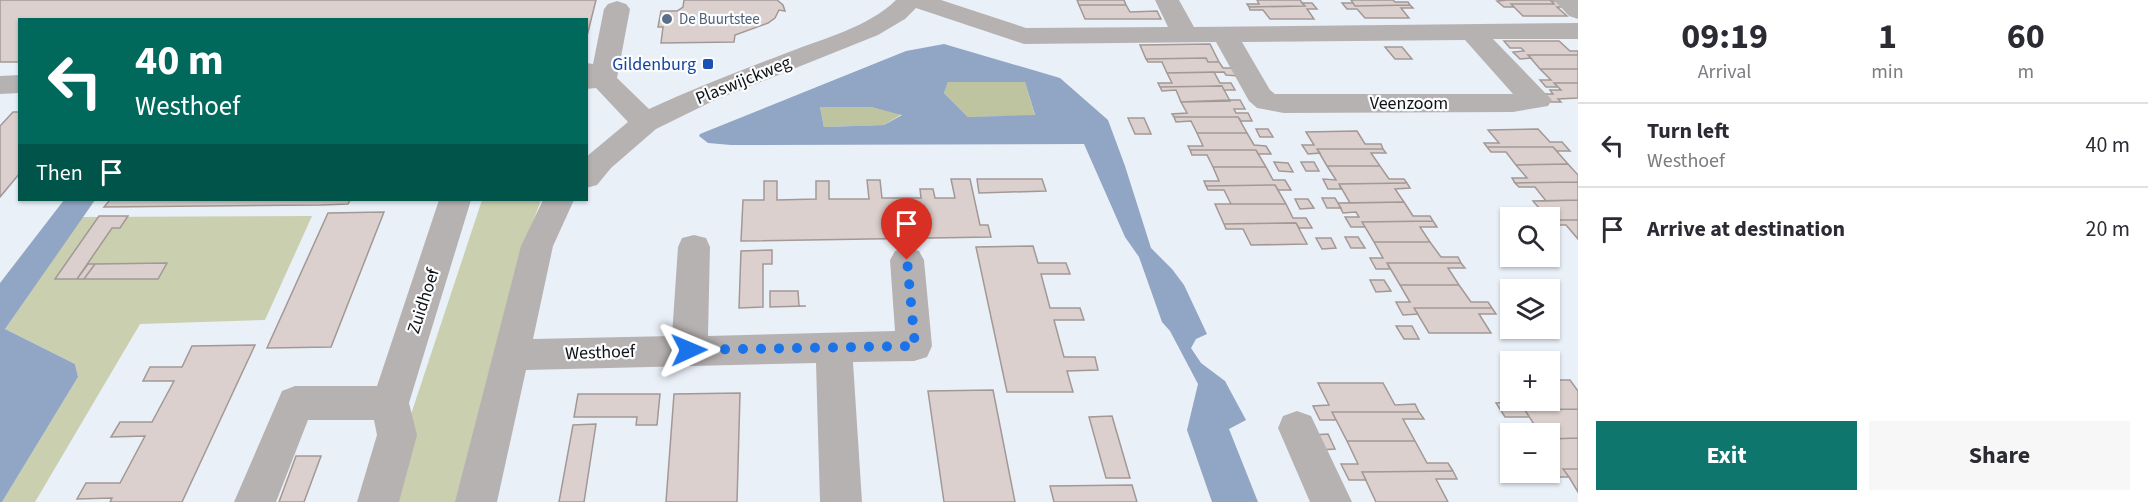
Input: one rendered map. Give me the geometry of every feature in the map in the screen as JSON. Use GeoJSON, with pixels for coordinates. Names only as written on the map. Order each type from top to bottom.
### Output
{"type":"FeatureCollection","features":[{"type":"Feature","properties":{"kind":"street","name":"Plaswijckweg"},"geometry":{"type":"LineString","coordinates":[[588,175],[639,115],[713,70],[822,32],[850,19],[877,0]]}},
{"type":"Feature","properties":{"kind":"street","name":"Plaswijckweg"},"geometry":{"type":"LineString","coordinates":[[588,145],[609,125],[703,95],[869,30],[896,14],[910,0]]}},
{"type":"Feature","properties":{"kind":"street"},"geometry":{"type":"LineString","coordinates":[[917,0],[1023,36],[1578,31]]}},
{"type":"Feature","properties":{"kind":"street"},"geometry":{"type":"LineString","coordinates":[[1167,0],[1185,34]]}},
{"type":"Feature","properties":{"kind":"street"},"geometry":{"type":"LineString","coordinates":[[1566,0],[1578,11]]}},
{"type":"Feature","properties":{"kind":"street"},"geometry":{"type":"LineString","coordinates":[[616,9],[592,77],[639,115]]}},
{"type":"Feature","properties":{"kind":"street","name":"Veenzoom"},"geometry":{"type":"LineString","coordinates":[[1225,34],[1259,95],[1267,102],[1284,104],[1514,103],[1538,100],[1528,93],[1472,32]]}},
{"type":"Feature","properties":{"kind":"street"},"geometry":{"type":"LineString","coordinates":[[0,85],[18,84]]}},
{"type":"Feature","properties":{"kind":"street","name":"Zuidhoef"},"geometry":{"type":"LineString","coordinates":[[390,403],[455,201]]}},
{"type":"Feature","properties":{"kind":"street"},"geometry":{"type":"LineString","coordinates":[[476,502],[537,246],[559,202]]}},
{"type":"Feature","properties":{"kind":"street"},"geometry":{"type":"LineString","coordinates":[[689,350],[694,247]]}},
{"type":"Feature","properties":{"kind":"street","name":"Westhoef"},"geometry":{"type":"LineString","coordinates":[[510,355],[915,346],[907,260]]}},
{"type":"Feature","properties":{"kind":"street"},"geometry":{"type":"LineString","coordinates":[[834,347],[841,502]]}},
{"type":"Feature","properties":{"kind":"street"},"geometry":{"type":"LineString","coordinates":[[255,502],[295,403],[390,403],[397,435],[378,502]]}},
{"type":"Feature","properties":{"kind":"street"},"geometry":{"type":"LineString","coordinates":[[1297,428],[1330,502]]}},
{"type":"Feature","properties":{"kind":"green space"},"geometry":{"type":"Polygon","coordinates":[[[948,82],[1025,82],[1035,116],[968,117],[944,93],[948,82]]]}},
{"type":"Feature","properties":{"kind":"green space"},"geometry":{"type":"Polygon","coordinates":[[[820,107],[871,107],[902,114],[884,125],[824,127],[820,107]]]}},
{"type":"Feature","properties":{"kind":"green space"},"geometry":{"type":"Polygon","coordinates":[[[482,201],[541,201],[519,259],[459,502],[382,502],[482,201]]]}},
{"type":"Feature","properties":{"kind":"green space"},"geometry":{"type":"Polygon","coordinates":[[[312,216],[265,320],[140,324],[35,502],[2,502],[78,377],[75,364],[5,329],[82,217],[312,216]]]}},
{"type":"Feature","properties":{"kind":"water"},"geometry":{"type":"Polygon","coordinates":[[[944,44],[1060,78],[1108,120],[1151,248],[1184,285],[1207,334],[1196,339],[1191,348],[1201,363],[1225,381],[1246,420],[1229,429],[1258,502],[1212,502],[1187,430],[1198,384],[1170,331],[1162,322],[1139,257],[1125,237],[1084,144],[731,145],[708,143],[699,136],[906,51],[944,44]],[[948,82],[944,93],[968,117],[1035,115],[1025,82],[948,82]],[[820,107],[824,127],[884,125],[902,115],[871,107],[820,107]]]}},
{"type":"Feature","properties":{"kind":"water"},"geometry":{"type":"Polygon","coordinates":[[[63,201],[94,201],[5,329],[75,364],[78,377],[2,502],[0,502],[0,283],[63,201]]]}},
{"type":"Feature","properties":{"kind":"building"},"geometry":{"type":"Polygon","coordinates":[[[0,0],[596,0],[588,32],[588,18],[18,18],[18,62],[0,62],[0,0]]]}},
{"type":"Feature","properties":{"kind":"building"},"geometry":{"type":"Polygon","coordinates":[[[684,0],[777,0],[783,5],[785,11],[779,10],[775,18],[768,23],[735,35],[734,42],[661,43],[663,27],[658,27],[661,11],[677,11],[683,7],[684,0]]]}},
{"type":"Feature","properties":{"kind":"building"},"geometry":{"type":"Polygon","coordinates":[[[1077,0],[1124,0],[1126,5],[1079,5],[1077,0]]]}},
{"type":"Feature","properties":{"kind":"building"},"geometry":{"type":"Polygon","coordinates":[[[1257,0],[1300,0],[1305,6],[1249,7],[1247,4],[1259,4],[1257,0]]]}},
{"type":"Feature","properties":{"kind":"building"},"geometry":{"type":"Polygon","coordinates":[[[1351,0],[1393,0],[1408,2],[1410,5],[1355,6],[1351,0]]]}},
{"type":"Feature","properties":{"kind":"building"},"geometry":{"type":"Polygon","coordinates":[[[1550,0],[1554,4],[1511,4],[1514,7],[1504,7],[1497,1],[1550,0]]]}},
{"type":"Feature","properties":{"kind":"building"},"geometry":{"type":"Polygon","coordinates":[[[1551,1],[1561,1],[1567,7],[1557,7],[1567,16],[1523,16],[1511,4],[1554,4],[1551,1]]]}},
{"type":"Feature","properties":{"kind":"building"},"geometry":{"type":"Polygon","coordinates":[[[1302,3],[1312,3],[1317,9],[1307,9],[1314,19],[1270,19],[1263,10],[1250,10],[1249,7],[1305,6],[1302,3]]]}},
{"type":"Feature","properties":{"kind":"building"},"geometry":{"type":"Polygon","coordinates":[[[1342,3],[1353,3],[1355,6],[1410,5],[1413,8],[1401,8],[1409,18],[1365,18],[1357,9],[1347,9],[1342,3]]]}},
{"type":"Feature","properties":{"kind":"building"},"geometry":{"type":"Polygon","coordinates":[[[1079,5],[1126,5],[1130,12],[1157,11],[1161,19],[1085,19],[1079,5]]]}},
{"type":"Feature","properties":{"kind":"building"},"geometry":{"type":"Polygon","coordinates":[[[1504,41],[1559,41],[1570,51],[1578,51],[1578,55],[1528,55],[1531,58],[1520,59],[1513,52],[1524,51],[1521,48],[1510,48],[1504,41]]]}},
{"type":"Feature","properties":{"kind":"building"},"geometry":{"type":"Polygon","coordinates":[[[1210,44],[1219,62],[1208,62],[1206,58],[1146,59],[1140,45],[1210,44]]]}},
{"type":"Feature","properties":{"kind":"building"},"geometry":{"type":"Polygon","coordinates":[[[1385,47],[1402,47],[1412,59],[1395,59],[1385,47]]]}},
{"type":"Feature","properties":{"kind":"building"},"geometry":{"type":"Polygon","coordinates":[[[1528,55],[1578,55],[1578,69],[1540,69],[1528,55]]]}},
{"type":"Feature","properties":{"kind":"building"},"geometry":{"type":"Polygon","coordinates":[[[1206,58],[1208,62],[1219,62],[1223,68],[1234,68],[1238,76],[1226,75],[1224,72],[1167,73],[1162,62],[1148,62],[1146,59],[1206,58]]]}},
{"type":"Feature","properties":{"kind":"building"},"geometry":{"type":"Polygon","coordinates":[[[1540,69],[1578,69],[1578,83],[1554,83],[1558,87],[1546,87],[1540,80],[1551,80],[1540,69]]]}},
{"type":"Feature","properties":{"kind":"building"},"geometry":{"type":"Polygon","coordinates":[[[1214,72],[1220,83],[1231,83],[1235,90],[1224,90],[1222,86],[1160,87],[1158,83],[1172,83],[1167,73],[1214,72]]]}},
{"type":"Feature","properties":{"kind":"building"},"geometry":{"type":"Polygon","coordinates":[[[1554,83],[1578,83],[1578,98],[1549,102],[1542,94],[1553,94],[1550,90],[1561,90],[1554,83]]]}},
{"type":"Feature","properties":{"kind":"building"},"geometry":{"type":"Polygon","coordinates":[[[1222,86],[1230,101],[1181,102],[1176,90],[1162,91],[1160,87],[1222,86]]]}},
{"type":"Feature","properties":{"kind":"building"},"geometry":{"type":"Polygon","coordinates":[[[1240,100],[1245,109],[1234,109],[1236,113],[1248,113],[1252,121],[1241,121],[1238,117],[1174,117],[1172,114],[1187,113],[1181,102],[1240,100]]]}},
{"type":"Feature","properties":{"kind":"building"},"geometry":{"type":"Polygon","coordinates":[[[13,112],[18,112],[18,175],[0,197],[0,126],[13,112]]]}},
{"type":"Feature","properties":{"kind":"building"},"geometry":{"type":"Polygon","coordinates":[[[1174,117],[1238,117],[1247,133],[1197,133],[1191,121],[1176,122],[1174,117]]]}},
{"type":"Feature","properties":{"kind":"building"},"geometry":{"type":"Polygon","coordinates":[[[1128,118],[1144,118],[1151,134],[1135,134],[1128,118]]]}},
{"type":"Feature","properties":{"kind":"building"},"geometry":{"type":"Polygon","coordinates":[[[1256,129],[1268,129],[1273,137],[1260,137],[1256,129]]]}},
{"type":"Feature","properties":{"kind":"building"},"geometry":{"type":"Polygon","coordinates":[[[1538,129],[1550,142],[1562,142],[1570,151],[1557,151],[1553,147],[1487,147],[1484,143],[1499,143],[1488,130],[1538,129]]]}},
{"type":"Feature","properties":{"kind":"building"},"geometry":{"type":"Polygon","coordinates":[[[1357,131],[1365,144],[1381,144],[1383,149],[1317,149],[1320,153],[1308,154],[1302,145],[1314,145],[1306,132],[1357,131]]]}},
{"type":"Feature","properties":{"kind":"building"},"geometry":{"type":"Polygon","coordinates":[[[1197,133],[1247,133],[1254,145],[1266,146],[1271,154],[1258,154],[1256,150],[1190,150],[1188,146],[1203,146],[1197,133]]]}},
{"type":"Feature","properties":{"kind":"building"},"geometry":{"type":"Polygon","coordinates":[[[1487,147],[1553,147],[1568,164],[1516,165],[1506,152],[1491,152],[1487,147]]]}},
{"type":"Feature","properties":{"kind":"building"},"geometry":{"type":"Polygon","coordinates":[[[1317,149],[1383,149],[1386,153],[1371,153],[1380,166],[1327,166],[1317,149]]]}},
{"type":"Feature","properties":{"kind":"building"},"geometry":{"type":"Polygon","coordinates":[[[1190,150],[1256,150],[1266,167],[1213,167],[1207,155],[1192,155],[1190,150]]]}},
{"type":"Feature","properties":{"kind":"building"},"geometry":{"type":"Polygon","coordinates":[[[1274,162],[1288,163],[1293,172],[1279,171],[1274,162]]]}},
{"type":"Feature","properties":{"kind":"building"},"geometry":{"type":"Polygon","coordinates":[[[1301,162],[1314,162],[1319,171],[1306,171],[1301,162]]]}},
{"type":"Feature","properties":{"kind":"building"},"geometry":{"type":"Polygon","coordinates":[[[1568,164],[1578,175],[1578,182],[1515,183],[1512,178],[1527,178],[1516,165],[1568,164]]]}},
{"type":"Feature","properties":{"kind":"building"},"geometry":{"type":"Polygon","coordinates":[[[1327,166],[1380,166],[1389,179],[1404,179],[1407,183],[1339,184],[1341,189],[1328,189],[1323,179],[1336,180],[1327,166]]]}},
{"type":"Feature","properties":{"kind":"building"},"geometry":{"type":"Polygon","coordinates":[[[1213,167],[1266,167],[1273,180],[1285,180],[1291,190],[1278,190],[1275,185],[1206,186],[1204,181],[1219,181],[1213,167]]]}},
{"type":"Feature","properties":{"kind":"building"},"geometry":{"type":"Polygon","coordinates":[[[951,179],[970,179],[980,225],[988,225],[991,237],[741,241],[743,200],[764,200],[764,181],[777,181],[777,200],[816,199],[816,181],[829,181],[829,199],[869,199],[867,180],[880,180],[882,198],[921,198],[920,189],[933,189],[935,198],[955,198],[951,179]]]}},
{"type":"Feature","properties":{"kind":"building"},"geometry":{"type":"Polygon","coordinates":[[[977,179],[1042,179],[1046,191],[979,193],[977,179]]]}},
{"type":"Feature","properties":{"kind":"building"},"geometry":{"type":"Polygon","coordinates":[[[1578,182],[1578,200],[1546,201],[1535,187],[1519,187],[1515,183],[1578,182]]]}},
{"type":"Feature","properties":{"kind":"building"},"geometry":{"type":"Polygon","coordinates":[[[1407,183],[1410,188],[1395,189],[1404,202],[1350,203],[1339,184],[1407,183]]]}},
{"type":"Feature","properties":{"kind":"building"},"geometry":{"type":"Polygon","coordinates":[[[1275,185],[1286,204],[1231,204],[1224,190],[1208,190],[1206,186],[1275,185]]]}},
{"type":"Feature","properties":{"kind":"building"},"geometry":{"type":"Polygon","coordinates":[[[1322,198],[1335,198],[1341,208],[1327,208],[1322,198]]]}},
{"type":"Feature","properties":{"kind":"building"},"geometry":{"type":"Polygon","coordinates":[[[1295,199],[1308,199],[1314,208],[1300,209],[1295,199]]]}},
{"type":"Feature","properties":{"kind":"building"},"geometry":{"type":"Polygon","coordinates":[[[1578,200],[1578,220],[1560,220],[1560,207],[1538,207],[1533,201],[1578,200]]]}},
{"type":"Feature","properties":{"kind":"building"},"geometry":{"type":"Polygon","coordinates":[[[109,201],[350,201],[348,204],[321,205],[104,207],[109,201]]]}},
{"type":"Feature","properties":{"kind":"building"},"geometry":{"type":"Polygon","coordinates":[[[1404,202],[1413,216],[1430,216],[1433,221],[1362,222],[1365,227],[1351,227],[1345,217],[1359,217],[1356,212],[1343,213],[1338,203],[1404,202]]]}},
{"type":"Feature","properties":{"kind":"building"},"geometry":{"type":"Polygon","coordinates":[[[1215,204],[1286,204],[1293,218],[1306,218],[1312,228],[1299,228],[1296,223],[1224,224],[1215,204]]]}},
{"type":"Feature","properties":{"kind":"building"},"geometry":{"type":"Polygon","coordinates":[[[384,212],[331,347],[267,348],[328,213],[384,212]]]}},
{"type":"Feature","properties":{"kind":"building"},"geometry":{"type":"Polygon","coordinates":[[[99,216],[128,216],[120,228],[112,228],[77,279],[55,279],[99,216]]]}},
{"type":"Feature","properties":{"kind":"building"},"geometry":{"type":"Polygon","coordinates":[[[1560,220],[1578,220],[1578,239],[1566,225],[1560,225],[1560,220]]]}},
{"type":"Feature","properties":{"kind":"building"},"geometry":{"type":"Polygon","coordinates":[[[1433,221],[1437,227],[1420,227],[1430,242],[1374,242],[1362,222],[1433,221]]]}},
{"type":"Feature","properties":{"kind":"building"},"geometry":{"type":"Polygon","coordinates":[[[1296,223],[1307,244],[1251,245],[1243,229],[1226,229],[1224,224],[1296,223]]]}},
{"type":"Feature","properties":{"kind":"building"},"geometry":{"type":"Polygon","coordinates":[[[1345,237],[1358,237],[1365,248],[1351,248],[1345,237]]]}},
{"type":"Feature","properties":{"kind":"building"},"geometry":{"type":"Polygon","coordinates":[[[1316,238],[1331,238],[1336,248],[1322,249],[1316,238]]]}},
{"type":"Feature","properties":{"kind":"building"},"geometry":{"type":"Polygon","coordinates":[[[1374,242],[1430,242],[1441,257],[1458,257],[1461,263],[1387,263],[1390,269],[1376,269],[1370,258],[1383,258],[1374,242]]]}},
{"type":"Feature","properties":{"kind":"building"},"geometry":{"type":"Polygon","coordinates":[[[1033,246],[1038,263],[1066,263],[1070,274],[1041,274],[1050,308],[1080,308],[1084,320],[1054,320],[1064,357],[1095,357],[1098,370],[1067,371],[1073,392],[1007,392],[976,247],[1033,246]]]}},
{"type":"Feature","properties":{"kind":"building"},"geometry":{"type":"Polygon","coordinates":[[[772,250],[772,264],[763,264],[763,307],[739,308],[741,251],[772,250]]]}},
{"type":"Feature","properties":{"kind":"building"},"geometry":{"type":"Polygon","coordinates":[[[167,263],[158,279],[84,279],[95,264],[167,263]]]}},
{"type":"Feature","properties":{"kind":"building"},"geometry":{"type":"Polygon","coordinates":[[[1387,263],[1461,263],[1465,268],[1448,268],[1459,285],[1400,285],[1387,263]]]}},
{"type":"Feature","properties":{"kind":"building"},"geometry":{"type":"Polygon","coordinates":[[[88,264],[95,264],[84,279],[77,279],[88,264]]]}},
{"type":"Feature","properties":{"kind":"building"},"geometry":{"type":"Polygon","coordinates":[[[1370,280],[1384,280],[1391,291],[1376,292],[1370,280]]]}},
{"type":"Feature","properties":{"kind":"building"},"geometry":{"type":"Polygon","coordinates":[[[1400,285],[1459,285],[1471,302],[1488,302],[1492,308],[1414,308],[1418,314],[1403,315],[1396,302],[1410,302],[1400,285]]]}},
{"type":"Feature","properties":{"kind":"building"},"geometry":{"type":"Polygon","coordinates":[[[770,291],[798,291],[799,306],[806,306],[770,307],[770,291]]]}},
{"type":"Feature","properties":{"kind":"building"},"geometry":{"type":"Polygon","coordinates":[[[1414,308],[1492,308],[1496,314],[1479,314],[1491,333],[1429,333],[1414,308]]]}},
{"type":"Feature","properties":{"kind":"building"},"geometry":{"type":"Polygon","coordinates":[[[1396,326],[1412,326],[1419,339],[1404,339],[1396,326]]]}},
{"type":"Feature","properties":{"kind":"building"},"geometry":{"type":"Polygon","coordinates":[[[255,345],[182,502],[110,502],[112,498],[77,499],[86,483],[120,483],[145,436],[111,437],[120,422],[152,422],[174,381],[143,381],[150,367],[182,367],[192,346],[255,345]]]}},
{"type":"Feature","properties":{"kind":"building"},"geometry":{"type":"Polygon","coordinates":[[[1560,380],[1570,380],[1578,391],[1578,409],[1560,409],[1560,380]]]}},
{"type":"Feature","properties":{"kind":"building"},"geometry":{"type":"Polygon","coordinates":[[[1318,383],[1383,383],[1395,405],[1415,404],[1419,412],[1332,412],[1336,420],[1320,420],[1313,406],[1329,405],[1318,383]]]}},
{"type":"Feature","properties":{"kind":"building"},"geometry":{"type":"Polygon","coordinates":[[[993,390],[1015,502],[944,502],[928,391],[993,390]]]}},
{"type":"Feature","properties":{"kind":"building"},"geometry":{"type":"Polygon","coordinates":[[[740,393],[737,502],[666,502],[674,394],[740,393]]]}},
{"type":"Feature","properties":{"kind":"building"},"geometry":{"type":"Polygon","coordinates":[[[578,394],[660,394],[657,425],[636,425],[637,417],[574,417],[578,394]]]}},
{"type":"Feature","properties":{"kind":"building"},"geometry":{"type":"Polygon","coordinates":[[[1578,409],[1578,438],[1560,439],[1560,423],[1533,423],[1526,411],[1560,411],[1578,409]]]}},
{"type":"Feature","properties":{"kind":"building"},"geometry":{"type":"Polygon","coordinates":[[[1501,411],[1526,411],[1529,417],[1505,417],[1501,411]]]}},
{"type":"Feature","properties":{"kind":"building"},"geometry":{"type":"Polygon","coordinates":[[[1332,412],[1419,412],[1424,419],[1403,419],[1415,441],[1347,441],[1332,412]]]}},
{"type":"Feature","properties":{"kind":"building"},"geometry":{"type":"Polygon","coordinates":[[[1112,416],[1130,478],[1106,478],[1089,417],[1112,416]]]}},
{"type":"Feature","properties":{"kind":"building"},"geometry":{"type":"Polygon","coordinates":[[[596,424],[584,502],[559,502],[573,425],[596,424]]]}},
{"type":"Feature","properties":{"kind":"building"},"geometry":{"type":"Polygon","coordinates":[[[1328,434],[1335,449],[1319,450],[1312,435],[1328,434]]]}},
{"type":"Feature","properties":{"kind":"building"},"geometry":{"type":"Polygon","coordinates":[[[1578,438],[1578,469],[1563,469],[1569,477],[1560,477],[1560,439],[1578,438]]]}},
{"type":"Feature","properties":{"kind":"building"},"geometry":{"type":"Polygon","coordinates":[[[1347,441],[1415,441],[1427,463],[1448,463],[1453,471],[1362,472],[1366,480],[1349,480],[1341,464],[1358,464],[1347,441]]]}},
{"type":"Feature","properties":{"kind":"building"},"geometry":{"type":"Polygon","coordinates":[[[296,456],[321,456],[304,502],[279,502],[296,456]]]}},
{"type":"Feature","properties":{"kind":"building"},"geometry":{"type":"Polygon","coordinates":[[[1563,469],[1578,469],[1578,492],[1569,477],[1563,469]]]}},
{"type":"Feature","properties":{"kind":"building"},"geometry":{"type":"Polygon","coordinates":[[[1453,471],[1457,479],[1436,479],[1448,502],[1376,502],[1362,472],[1453,471]]]}},
{"type":"Feature","properties":{"kind":"building"},"geometry":{"type":"Polygon","coordinates":[[[1132,485],[1137,502],[1054,502],[1050,486],[1132,485]]]}},
{"type":"Feature","properties":{"kind":"place","name":"De Buurtstee"},"geometry":{"type":"Point","coordinates":[667,19]}},
{"type":"Feature","properties":{"kind":"place","name":"Gildenburg"},"geometry":{"type":"Point","coordinates":[708,64]}},
{"type":"Feature","properties":{"kind":"route"},"geometry":{"type":"LineString","coordinates":[[689,350],[915,346],[907,260]]}}]}
